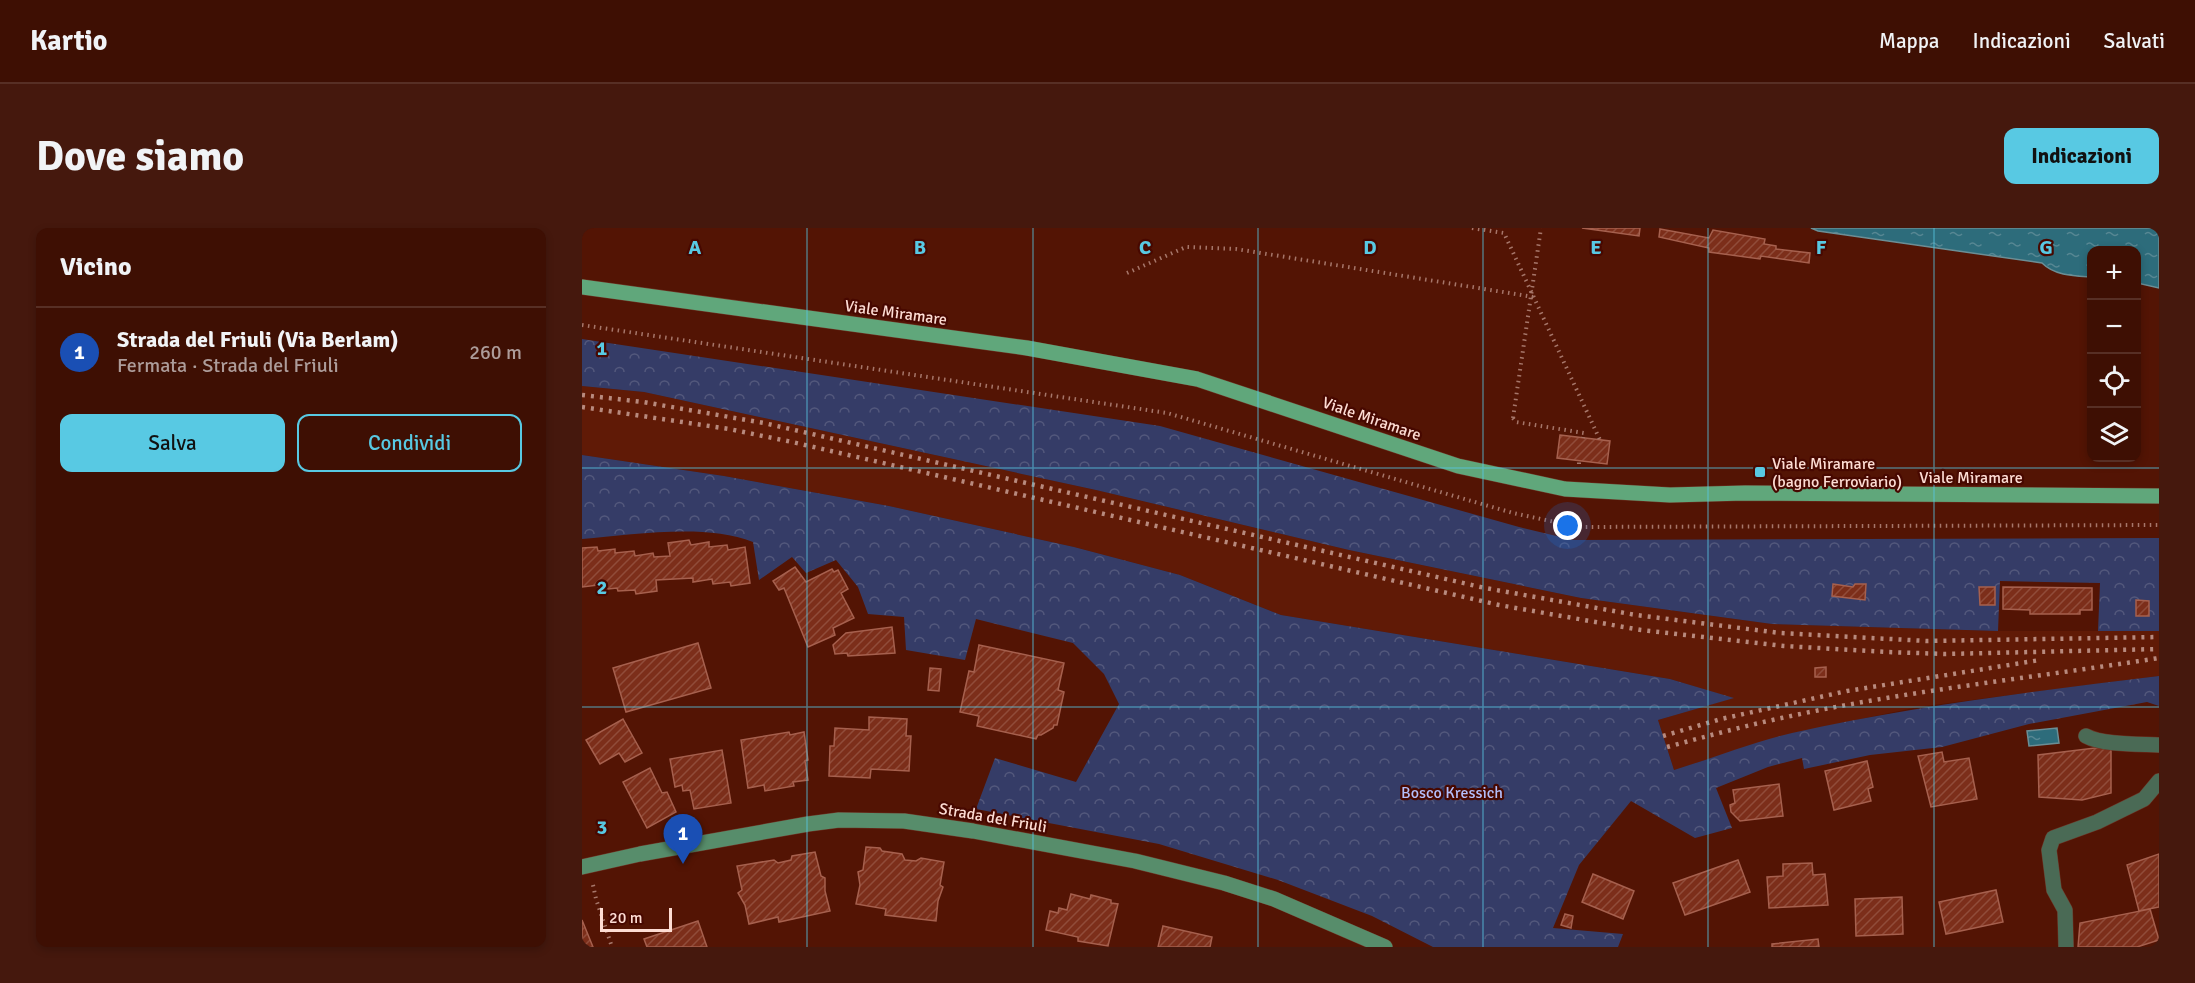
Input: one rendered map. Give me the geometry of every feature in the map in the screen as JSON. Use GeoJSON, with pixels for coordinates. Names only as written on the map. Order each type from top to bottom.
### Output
{"type":"FeatureCollection","features":[{"type":"Feature","properties":{"kind":"main road","name":"Viale Miramare"},"geometry":{"type":"LineString","coordinates":[[582,287],[1027,348],[1197,379],[1458,466],[1565,489],[1670,495],[1757,493],[2159,496]]}},
{"type":"Feature","properties":{"kind":"main road","name":"Strada del Friuli"},"geometry":{"type":"LineString","coordinates":[[582,867],[640,854],[808,824],[839,820],[904,820],[1135,861],[1224,883],[1274,899],[1386,947]]}},
{"type":"Feature","properties":{"kind":"street"},"geometry":{"type":"LineString","coordinates":[[2086,736],[2097,742],[2159,745]]}},
{"type":"Feature","properties":{"kind":"street"},"geometry":{"type":"LineString","coordinates":[[2066,947],[2065,910],[2054,890],[2049,850],[2053,838],[2097,822],[2144,799],[2159,781]]}},
{"type":"Feature","properties":{"kind":"path"},"geometry":{"type":"LineString","coordinates":[[1472,228],[1504,233],[1600,440]]}},
{"type":"Feature","properties":{"kind":"path"},"geometry":{"type":"LineString","coordinates":[[1541,228],[1513,418],[1516,422],[1584,433],[1583,438]]}},
{"type":"Feature","properties":{"kind":"path"},"geometry":{"type":"LineString","coordinates":[[1127,273],[1186,247],[1236,249],[1534,297]]}},
{"type":"Feature","properties":{"kind":"path"},"geometry":{"type":"LineString","coordinates":[[593,885],[612,947]]}},
{"type":"Feature","properties":{"kind":"shaded area"},"geometry":{"type":"Polygon","coordinates":[[[582,386],[644,392],[1096,490],[1349,550],[1581,598],[1772,624],[1998,631],[2159,631],[2159,676],[1918,707],[1790,734],[1674,770],[1658,720],[1732,698],[1670,679],[1281,615],[1180,575],[1074,547],[889,506],[724,476],[582,455],[582,386]]]}},
{"type":"Feature","properties":{"kind":"green space"},"geometry":{"type":"Polygon","coordinates":[[[582,339],[1160,426],[1519,527],[1573,540],[2159,538],[2159,631],[2098,631],[2100,583],[2000,581],[1998,631],[1772,624],[1581,598],[1349,550],[1096,490],[644,392],[582,386],[582,339]]]}},
{"type":"Feature","properties":{"kind":"green space","name":"Bosco Kressich"},"geometry":{"type":"Polygon","coordinates":[[[582,455],[724,476],[889,506],[1074,547],[1180,575],[1281,615],[1670,679],[1734,698],[1658,720],[1674,770],[1748,745],[1837,723],[1929,707],[2159,676],[2159,706],[2147,702],[2029,724],[1942,747],[1870,755],[1804,769],[1802,758],[1768,767],[1716,788],[1732,828],[1695,838],[1631,801],[1579,865],[1553,928],[1623,934],[1618,947],[1433,947],[1372,916],[1278,880],[1159,844],[976,809],[995,758],[1076,782],[1119,704],[1104,674],[1073,643],[976,619],[965,660],[906,650],[904,617],[868,614],[858,587],[836,560],[806,573],[792,557],[759,580],[753,542],[734,536],[669,532],[582,539],[582,455]]]}},
{"type":"Feature","properties":{"kind":"water"},"geometry":{"type":"Polygon","coordinates":[[[1811,228],[2159,228],[2159,288],[2141,284],[2141,246],[2087,246],[2087,277],[2059,273],[2042,263],[1818,231],[1811,228]]]}},
{"type":"Feature","properties":{"kind":"water"},"geometry":{"type":"Polygon","coordinates":[[[2057,728],[2059,743],[2029,746],[2027,731],[2057,728]]]}},
{"type":"Feature","properties":{"kind":"building"},"geometry":{"type":"Polygon","coordinates":[[[1582,228],[1640,228],[1639,236],[1582,228]]]}},
{"type":"Feature","properties":{"kind":"building"},"geometry":{"type":"Polygon","coordinates":[[[1660,229],[1709,238],[1713,230],[1765,239],[1764,244],[1776,246],[1776,249],[1810,253],[1809,263],[1709,252],[1709,248],[1659,237],[1660,229]]]}},
{"type":"Feature","properties":{"kind":"building"},"geometry":{"type":"Polygon","coordinates":[[[1560,435],[1610,441],[1607,464],[1557,458],[1560,435]]]}},
{"type":"Feature","properties":{"kind":"building"},"geometry":{"type":"Polygon","coordinates":[[[689,540],[691,545],[709,542],[709,547],[727,545],[728,550],[745,547],[750,583],[731,586],[730,582],[713,584],[712,579],[693,582],[693,578],[656,580],[657,591],[636,594],[635,590],[618,591],[617,588],[599,590],[598,585],[582,587],[582,548],[597,547],[598,551],[615,549],[615,553],[634,551],[635,556],[653,553],[654,557],[670,556],[668,543],[689,540]]]}},
{"type":"Feature","properties":{"kind":"building"},"geometry":{"type":"Polygon","coordinates":[[[795,567],[806,582],[832,569],[834,572],[838,570],[848,589],[841,593],[854,618],[833,628],[835,635],[808,647],[784,588],[779,590],[773,581],[795,567]]]}},
{"type":"Feature","properties":{"kind":"building"},"geometry":{"type":"Polygon","coordinates":[[[1833,584],[1853,587],[1855,584],[1866,584],[1865,600],[1832,596],[1833,584]]]}},
{"type":"Feature","properties":{"kind":"building"},"geometry":{"type":"Polygon","coordinates":[[[1979,587],[1995,587],[1995,605],[1980,605],[1979,587]]]}},
{"type":"Feature","properties":{"kind":"building"},"geometry":{"type":"Polygon","coordinates":[[[2003,587],[2092,588],[2092,610],[2080,610],[2080,614],[2030,614],[2030,610],[2003,609],[2003,587]]]}},
{"type":"Feature","properties":{"kind":"building"},"geometry":{"type":"Polygon","coordinates":[[[2136,600],[2149,601],[2149,616],[2136,616],[2136,600]]]}},
{"type":"Feature","properties":{"kind":"building"},"geometry":{"type":"Polygon","coordinates":[[[892,627],[895,653],[848,656],[847,653],[835,654],[833,645],[846,633],[892,627]]]}},
{"type":"Feature","properties":{"kind":"building"},"geometry":{"type":"Polygon","coordinates":[[[698,643],[711,688],[626,712],[613,668],[698,643]]]}},
{"type":"Feature","properties":{"kind":"building"},"geometry":{"type":"Polygon","coordinates":[[[979,645],[1064,663],[1058,690],[1064,692],[1057,725],[1038,735],[1036,739],[977,726],[979,716],[960,712],[969,671],[974,672],[979,645]]]}},
{"type":"Feature","properties":{"kind":"building"},"geometry":{"type":"Polygon","coordinates":[[[1826,667],[1826,677],[1815,677],[1815,668],[1826,667]]]}},
{"type":"Feature","properties":{"kind":"building"},"geometry":{"type":"Polygon","coordinates":[[[930,668],[941,669],[939,691],[928,690],[930,668]]]}},
{"type":"Feature","properties":{"kind":"building"},"geometry":{"type":"Polygon","coordinates":[[[869,717],[907,719],[906,736],[911,736],[909,771],[871,769],[870,778],[829,776],[830,746],[834,746],[835,728],[869,730],[869,717]]]}},
{"type":"Feature","properties":{"kind":"building"},"geometry":{"type":"Polygon","coordinates":[[[623,719],[642,753],[625,762],[619,753],[600,764],[586,740],[623,719]]]}},
{"type":"Feature","properties":{"kind":"building"},"geometry":{"type":"Polygon","coordinates":[[[789,732],[790,735],[804,732],[808,780],[793,782],[794,786],[765,791],[764,785],[748,788],[741,740],[789,732]]]}},
{"type":"Feature","properties":{"kind":"building"},"geometry":{"type":"Polygon","coordinates":[[[2111,746],[2111,793],[2082,800],[2039,797],[2038,755],[2111,746]]]}},
{"type":"Feature","properties":{"kind":"building"},"geometry":{"type":"Polygon","coordinates":[[[722,750],[731,803],[694,809],[690,790],[683,791],[682,785],[675,787],[670,759],[722,750]]]}},
{"type":"Feature","properties":{"kind":"building"},"geometry":{"type":"Polygon","coordinates":[[[1942,752],[1944,762],[1969,758],[1977,799],[1931,807],[1918,756],[1942,752]]]}},
{"type":"Feature","properties":{"kind":"building"},"geometry":{"type":"Polygon","coordinates":[[[1867,761],[1873,787],[1868,789],[1871,801],[1834,810],[1825,771],[1867,761]]]}},
{"type":"Feature","properties":{"kind":"building"},"geometry":{"type":"Polygon","coordinates":[[[650,768],[662,793],[667,792],[676,812],[647,828],[623,782],[650,768]]]}},
{"type":"Feature","properties":{"kind":"building"},"geometry":{"type":"Polygon","coordinates":[[[1779,784],[1783,816],[1740,821],[1731,812],[1730,805],[1735,803],[1733,790],[1779,784]]]}},
{"type":"Feature","properties":{"kind":"building"},"geometry":{"type":"Polygon","coordinates":[[[866,847],[902,854],[905,860],[916,861],[921,858],[944,862],[940,885],[943,887],[938,901],[936,921],[885,915],[886,909],[856,904],[860,885],[858,872],[863,870],[866,847]]]}},
{"type":"Feature","properties":{"kind":"building"},"geometry":{"type":"Polygon","coordinates":[[[815,852],[821,876],[825,878],[825,891],[830,911],[779,922],[778,917],[749,924],[745,905],[738,893],[742,890],[737,866],[774,860],[778,863],[791,860],[792,856],[815,852]]]}},
{"type":"Feature","properties":{"kind":"building"},"geometry":{"type":"Polygon","coordinates":[[[2159,854],[2159,907],[2139,911],[2127,865],[2159,854]]]}},
{"type":"Feature","properties":{"kind":"building"},"geometry":{"type":"Polygon","coordinates":[[[1738,860],[1750,892],[1685,915],[1673,883],[1738,860]]]}},
{"type":"Feature","properties":{"kind":"building"},"geometry":{"type":"Polygon","coordinates":[[[1812,863],[1813,875],[1825,874],[1828,905],[1769,908],[1767,877],[1783,876],[1783,864],[1812,863]]]}},
{"type":"Feature","properties":{"kind":"building"},"geometry":{"type":"Polygon","coordinates":[[[1593,874],[1634,891],[1623,919],[1582,902],[1593,874]]]}},
{"type":"Feature","properties":{"kind":"building"},"geometry":{"type":"Polygon","coordinates":[[[1996,890],[2003,922],[1946,934],[1939,902],[1996,890]]]}},
{"type":"Feature","properties":{"kind":"building"},"geometry":{"type":"Polygon","coordinates":[[[1071,894],[1090,899],[1091,895],[1118,904],[1108,946],[1078,941],[1078,937],[1046,930],[1050,911],[1058,913],[1059,908],[1067,910],[1071,894]]]}},
{"type":"Feature","properties":{"kind":"building"},"geometry":{"type":"Polygon","coordinates":[[[1902,897],[1903,934],[1856,936],[1855,899],[1902,897]]]}},
{"type":"Feature","properties":{"kind":"building"},"geometry":{"type":"Polygon","coordinates":[[[2150,909],[2159,940],[2137,947],[2078,947],[2080,923],[2150,909]]]}},
{"type":"Feature","properties":{"kind":"building"},"geometry":{"type":"Polygon","coordinates":[[[1565,914],[1573,916],[1571,928],[1561,925],[1565,914]]]}},
{"type":"Feature","properties":{"kind":"building"},"geometry":{"type":"Polygon","coordinates":[[[582,920],[593,947],[582,947],[582,920]]]}},
{"type":"Feature","properties":{"kind":"building"},"geometry":{"type":"Polygon","coordinates":[[[698,921],[707,947],[647,947],[644,939],[698,921]]]}},
{"type":"Feature","properties":{"kind":"building"},"geometry":{"type":"Polygon","coordinates":[[[1163,926],[1212,937],[1210,947],[1158,947],[1163,926]]]}},
{"type":"Feature","properties":{"kind":"building"},"geometry":{"type":"Polygon","coordinates":[[[1818,939],[1819,947],[1772,947],[1772,944],[1818,939]]]}},
{"type":"Feature","properties":{"kind":"railway"},"geometry":{"type":"LineString","coordinates":[[582,395],[643,402],[764,423],[1485,588],[1636,615],[1780,633],[1927,641],[2159,637]]}},
{"type":"Feature","properties":{"kind":"railway"},"geometry":{"type":"LineString","coordinates":[[582,407],[729,429],[792,442],[1499,605],[1641,630],[1784,646],[1887,652],[1946,654],[2159,649]]}},
{"type":"Feature","properties":{"kind":"railway"},"geometry":{"type":"LineString","coordinates":[[1667,747],[1763,722],[1872,700],[2159,658]]}},
{"type":"Feature","properties":{"kind":"railway"},"geometry":{"type":"LineString","coordinates":[[1663,736],[1721,719],[1847,691],[2040,660]]}},
{"type":"Feature","properties":{"kind":"place","name":"Viale Miramare (bagno Ferroviario)"},"geometry":{"type":"Point","coordinates":[1760,472]}},
{"type":"Feature","properties":{"kind":"place","name":"Strada del Friuli (Via Berlam)"},"geometry":{"type":"Point","coordinates":[683,864]}}]}
